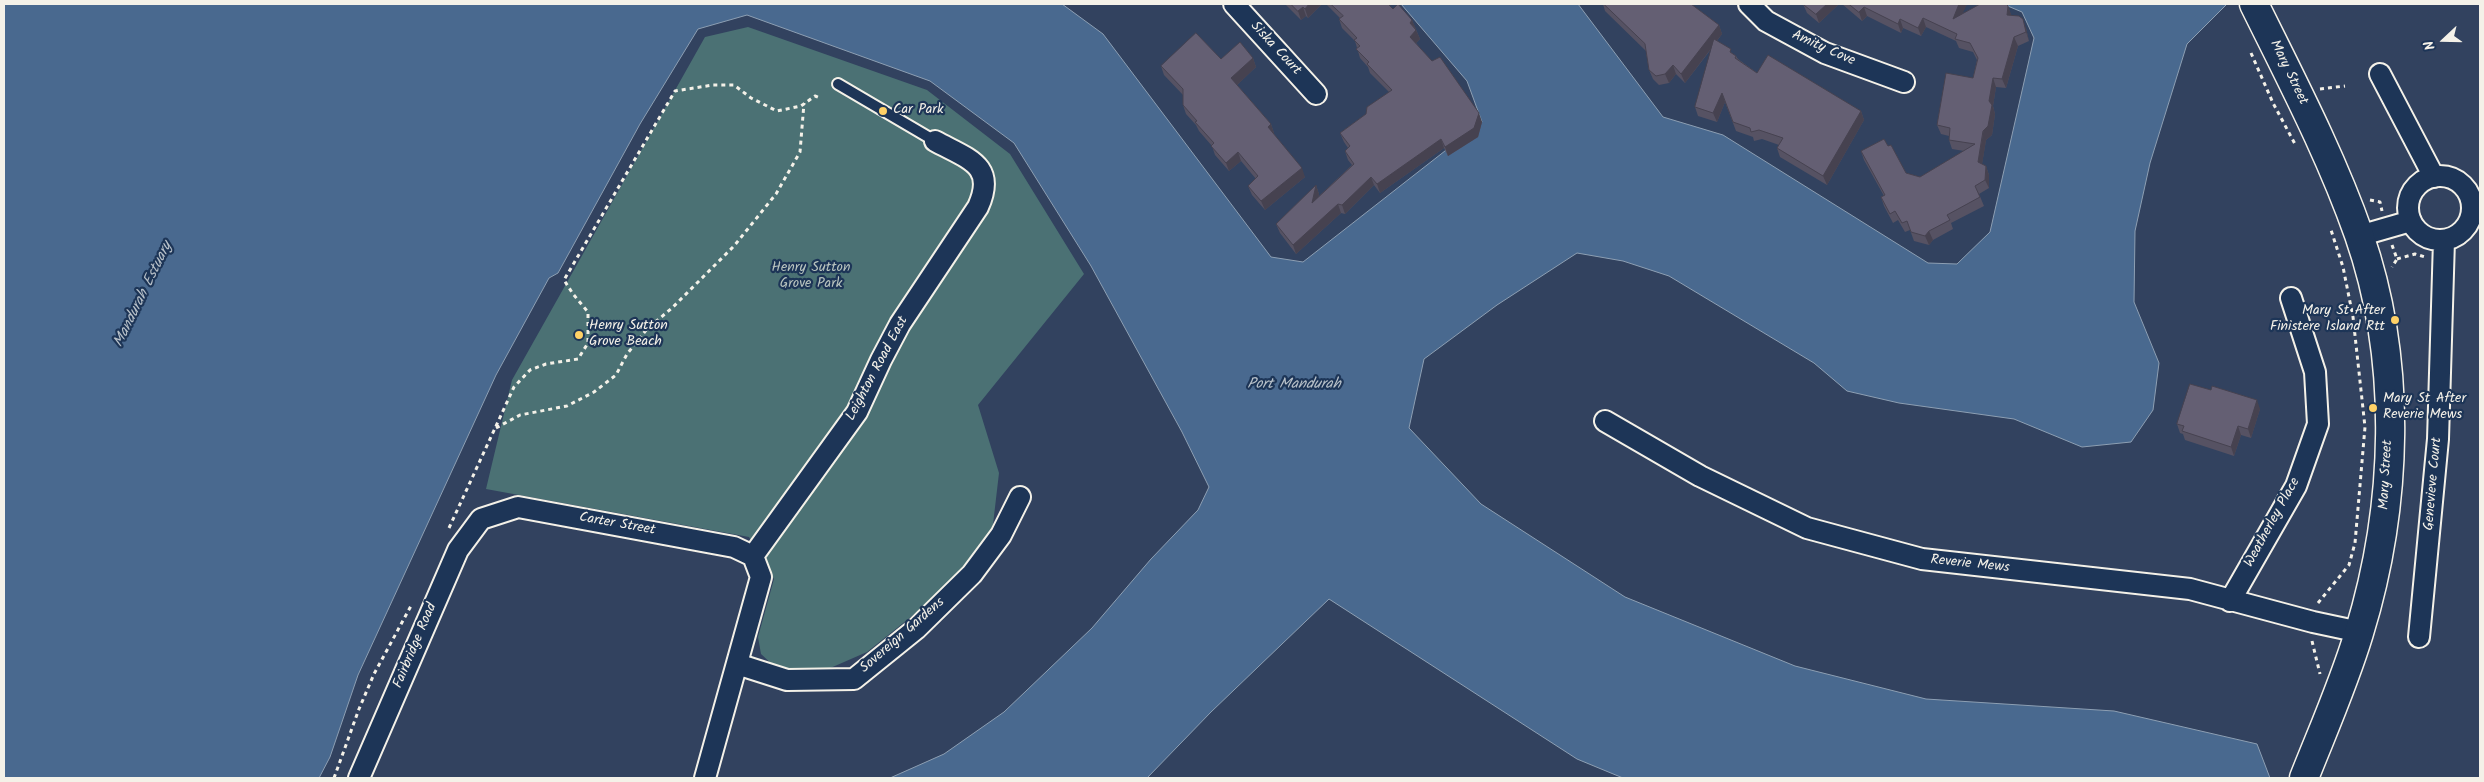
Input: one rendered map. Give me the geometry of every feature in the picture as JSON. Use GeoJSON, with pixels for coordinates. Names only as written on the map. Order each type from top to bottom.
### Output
{"type":"FeatureCollection","features":[{"type":"Feature","properties":{"kind":"street","name":"Siska Court"},"geometry":{"type":"LineString","coordinates":[[1234,4],[1316,94]]}},
{"type":"Feature","properties":{"kind":"street","name":"Amity Cove"},"geometry":{"type":"LineString","coordinates":[[1749,4],[1766,21],[1825,53],[1904,82]]}},
{"type":"Feature","properties":{"kind":"street","name":"Mary Street"},"geometry":{"type":"LineString","coordinates":[[2254,4],[2325,151],[2359,236],[2383,337],[2390,425],[2384,529],[2360,632],[2340,689],[2304,778]]}},
{"type":"Feature","properties":{"kind":"street"},"geometry":{"type":"LineString","coordinates":[[2380,74],[2434,177]]}},
{"type":"Feature","properties":{"kind":"street","name":"Leighton Road East"},"geometry":{"type":"LineString","coordinates":[[753,556],[858,412],[881,360],[900,324],[986,191],[986,180],[980,168],[935,141]]}},
{"type":"Feature","properties":{"kind":"street"},"geometry":{"type":"LineString","coordinates":[[2434,177],[2454,180],[2464,187],[2476,204],[2464,229],[2456,236],[2444,240],[2422,235],[2411,221],[2408,210],[2413,191],[2424,181],[2434,177]]}},
{"type":"Feature","properties":{"kind":"street"},"geometry":{"type":"LineString","coordinates":[[2359,236],[2411,221]]}},
{"type":"Feature","properties":{"kind":"street","name":"Genevieve Court"},"geometry":{"type":"LineString","coordinates":[[2419,637],[2438,439],[2444,240]]}},
{"type":"Feature","properties":{"kind":"street","name":"Weatherley Place"},"geometry":{"type":"LineString","coordinates":[[2230,601],[2296,486],[2318,424],[2315,372],[2291,298]]}},
{"type":"Feature","properties":{"kind":"street","name":"Reverie Mews"},"geometry":{"type":"LineString","coordinates":[[1606,421],[1700,476],[1807,528],[1922,559],[2190,589],[2230,601],[2360,632]]}},
{"type":"Feature","properties":{"kind":"street","name":"Sovereign Gardens"},"geometry":{"type":"LineString","coordinates":[[738,664],[787,680],[854,679],[916,629],[972,574],[997,542],[1020,497]]}},
{"type":"Feature","properties":{"kind":"street","name":"Carter Street"},"geometry":{"type":"LineString","coordinates":[[481,519],[518,507],[734,547],[753,556]]}},
{"type":"Feature","properties":{"kind":"street","name":"Fairbridge Road"},"geometry":{"type":"LineString","coordinates":[[360,778],[458,550],[481,519]]}},
{"type":"Feature","properties":{"kind":"street"},"geometry":{"type":"LineString","coordinates":[[705,778],[761,577],[753,556]]}},
{"type":"Feature","properties":{"kind":"lane","name":"Leighton Road East"},"geometry":{"type":"LineString","coordinates":[[838,84],[935,141]]}},
{"type":"Feature","properties":{"kind":"path"},"geometry":{"type":"LineString","coordinates":[[446,534],[514,387],[530,370],[546,364],[578,359],[588,343],[588,312],[564,280],[675,91],[713,85],[734,85],[750,98],[776,111],[801,106],[815,96],[820,98]]}},
{"type":"Feature","properties":{"kind":"path"},"geometry":{"type":"LineString","coordinates":[[2314,90],[2344,86]]}},
{"type":"Feature","properties":{"kind":"path"},"geometry":{"type":"LineString","coordinates":[[494,428],[520,415],[567,406],[594,392],[616,375],[627,354],[646,328],[672,308],[734,246],[776,194],[800,152],[804,103]]}},
{"type":"Feature","properties":{"kind":"path"},"geometry":{"type":"LineString","coordinates":[[334,778],[358,709],[374,674],[415,598]]}},
{"type":"Feature","properties":{"kind":"green space","name":"Henry Sutton Grove Park"},"geometry":{"type":"Polygon","coordinates":[[[748,27],[927,90],[1010,154],[1084,274],[978,405],[999,473],[992,533],[957,580],[867,652],[828,669],[796,673],[774,666],[761,654],[758,637],[774,579],[749,537],[486,489],[512,380],[705,37],[748,27]]]}},
{"type":"Feature","properties":{"kind":"water"},"geometry":{"type":"Polygon","coordinates":[[[4,4],[1062,4],[1103,34],[1271,257],[1303,262],[1482,122],[1467,81],[1401,4],[1578,4],[1663,117],[1723,135],[1928,263],[1957,264],[1990,232],[2034,38],[2022,12],[2003,4],[2227,4],[2187,44],[2150,163],[2135,231],[2134,302],[2159,363],[2153,410],[2131,442],[2082,447],[2014,419],[1899,403],[1847,391],[1814,363],[1669,276],[1623,261],[1577,253],[1497,305],[1424,359],[1409,428],[1481,504],[1625,597],[1795,666],[1926,699],[2114,711],[2257,744],[2270,778],[1623,778],[1577,759],[1329,599],[1211,712],[1147,778],[890,778],[944,754],[1004,712],[1092,628],[1151,559],[1198,510],[1209,487],[1182,432],[1091,266],[1014,143],[930,81],[747,15],[698,29],[640,124],[558,273],[549,278],[496,375],[358,675],[330,757],[319,778],[4,778],[4,4]]]}},
{"type":"Feature","properties":{"kind":"building"},"geometry":{"type":"Polygon","coordinates":[[[1291,4],[1309,4],[1305,9],[1303,7],[1298,11],[1291,4]]]}},
{"type":"Feature","properties":{"kind":"building"},"geometry":{"type":"Polygon","coordinates":[[[1331,4],[1388,4],[1393,9],[1398,4],[1412,20],[1410,23],[1416,30],[1410,37],[1432,61],[1440,57],[1479,113],[1474,128],[1445,147],[1441,139],[1377,184],[1371,177],[1342,205],[1338,204],[1293,245],[1276,224],[1316,185],[1312,203],[1354,164],[1345,151],[1350,146],[1340,133],[1366,114],[1367,107],[1392,90],[1367,64],[1369,62],[1356,49],[1360,46],[1354,40],[1357,38],[1339,19],[1343,16],[1331,4]]]}},
{"type":"Feature","properties":{"kind":"building"},"geometry":{"type":"Polygon","coordinates":[[[1604,4],[1691,4],[1719,25],[1681,74],[1673,65],[1665,74],[1656,76],[1649,70],[1645,44],[1604,4]]]}},
{"type":"Feature","properties":{"kind":"building"},"geometry":{"type":"Polygon","coordinates":[[[1803,4],[1827,4],[1816,14],[1803,4]]]}},
{"type":"Feature","properties":{"kind":"building"},"geometry":{"type":"Polygon","coordinates":[[[1849,4],[1959,4],[1953,19],[1980,4],[2006,4],[2008,6],[2007,15],[2019,16],[2023,19],[2026,32],[2014,37],[2002,79],[1993,78],[1989,101],[1992,105],[1988,126],[1983,131],[1978,162],[1986,166],[1985,180],[1975,186],[1980,197],[1947,215],[1950,220],[1929,231],[1925,236],[1911,232],[1907,221],[1902,223],[1895,211],[1890,214],[1881,197],[1885,195],[1861,151],[1884,139],[1888,146],[1891,145],[1906,173],[1920,177],[1975,144],[1949,140],[1950,128],[1937,125],[1946,73],[1973,78],[1978,58],[1970,43],[1955,39],[1957,34],[1923,18],[1918,28],[1900,19],[1898,24],[1864,7],[1859,12],[1849,4]]]}},
{"type":"Feature","properties":{"kind":"building"},"geometry":{"type":"Polygon","coordinates":[[[1196,33],[1221,59],[1240,42],[1253,58],[1231,78],[1271,124],[1268,127],[1302,168],[1261,201],[1248,186],[1258,176],[1238,152],[1226,163],[1211,146],[1214,143],[1183,105],[1183,89],[1161,66],[1196,33]]]}},
{"type":"Feature","properties":{"kind":"building"},"geometry":{"type":"Polygon","coordinates":[[[1714,39],[1731,49],[1730,52],[1736,56],[1735,58],[1757,73],[1768,55],[1861,111],[1823,176],[1777,148],[1783,138],[1759,130],[1751,132],[1750,128],[1733,122],[1722,93],[1713,113],[1695,107],[1714,39]]]}},
{"type":"Feature","properties":{"kind":"building"},"geometry":{"type":"Polygon","coordinates":[[[2190,384],[2211,390],[2212,386],[2257,400],[2248,429],[2238,426],[2231,447],[2182,431],[2184,426],[2177,424],[2190,384]]]}},
{"type":"Feature","properties":{"kind":"place","name":"Car Park"},"geometry":{"type":"Point","coordinates":[883,111]}},
{"type":"Feature","properties":{"kind":"place","name":"Mary St After Finistere Island Rtt"},"geometry":{"type":"Point","coordinates":[2395,320]}},
{"type":"Feature","properties":{"kind":"place","name":"Henry Sutton Grove Beach"},"geometry":{"type":"Point","coordinates":[579,335]}},
{"type":"Feature","properties":{"kind":"place","name":"Mary St After Reverie Mews"},"geometry":{"type":"Point","coordinates":[2373,408]}},
{"type":"Feature","properties":{"kind":"water label","name":"Mandurah Estuary"},"geometry":{"type":"Point","coordinates":[144,295]}},
{"type":"Feature","properties":{"kind":"water label","name":"Port Mandurah"},"geometry":{"type":"Point","coordinates":[1294,385]}}]}
